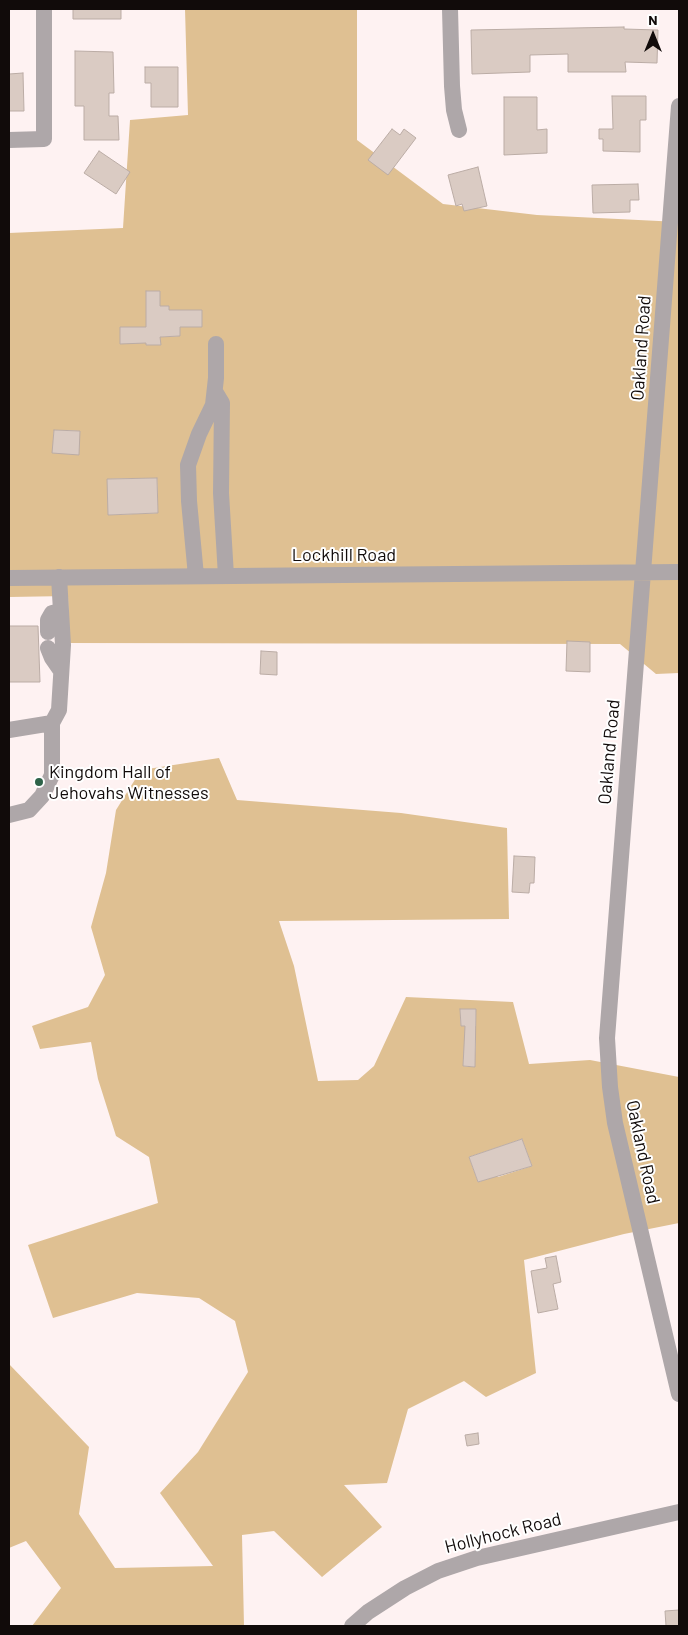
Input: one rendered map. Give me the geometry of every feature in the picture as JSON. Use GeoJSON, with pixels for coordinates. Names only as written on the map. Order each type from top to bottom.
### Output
{"type":"FeatureCollection","features":[{"type":"Feature","properties":{"kind":"street"},"geometry":{"type":"LineString","coordinates":[[9,140],[44,139],[44,9]]}},
{"type":"Feature","properties":{"kind":"street"},"geometry":{"type":"LineString","coordinates":[[450,9],[452,86],[454,110],[460,130]]}},
{"type":"Feature","properties":{"kind":"street","name":"Oakland Road"},"geometry":{"type":"LineString","coordinates":[[679,106],[607,1038],[610,1087],[615,1122],[679,1394]]}},
{"type":"Feature","properties":{"kind":"street"},"geometry":{"type":"LineString","coordinates":[[196,576],[189,502],[188,466],[199,434],[213,405],[216,344]]}},
{"type":"Feature","properties":{"kind":"street"},"geometry":{"type":"LineString","coordinates":[[214,390],[222,403],[221,493],[226,576]]}},
{"type":"Feature","properties":{"kind":"street","name":"Lockhill Road"},"geometry":{"type":"LineString","coordinates":[[9,578],[679,572]]}},
{"type":"Feature","properties":{"kind":"street"},"geometry":{"type":"LineString","coordinates":[[9,815],[29,810],[42,796],[52,775],[52,723],[59,710],[63,645],[59,577]]}},
{"type":"Feature","properties":{"kind":"street"},"geometry":{"type":"LineString","coordinates":[[60,611],[52,613],[48,620],[48,640],[52,658],[61,671]]}},
{"type":"Feature","properties":{"kind":"street"},"geometry":{"type":"LineString","coordinates":[[9,730],[52,723]]}},
{"type":"Feature","properties":{"kind":"street","name":"Hollyhock Road"},"geometry":{"type":"LineString","coordinates":[[352,1626],[368,1612],[406,1588],[438,1571],[477,1558],[679,1512]]}},
{"type":"Feature","properties":{"kind":"shaded area"},"geometry":{"type":"Polygon","coordinates":[[[185,9],[357,9],[357,140],[443,204],[537,215],[679,222],[679,673],[656,674],[620,644],[69,643],[68,596],[9,597],[9,233],[123,228],[130,120],[188,115],[185,9]],[[146,291],[146,345],[160,345],[160,337],[179,336],[180,327],[202,327],[202,310],[169,310],[169,306],[160,306],[160,291],[146,291]],[[120,327],[120,343],[131,343],[131,327],[120,327]],[[54,430],[53,453],[79,431],[54,430]],[[157,478],[108,479],[109,515],[158,513],[157,478]]]}},
{"type":"Feature","properties":{"kind":"shaded area"},"geometry":{"type":"Polygon","coordinates":[[[219,758],[237,800],[401,813],[507,828],[509,919],[279,921],[294,966],[318,1081],[358,1080],[374,1066],[406,997],[513,1002],[529,1064],[590,1060],[679,1077],[679,1223],[624,1234],[524,1260],[536,1373],[486,1397],[464,1381],[408,1409],[387,1483],[344,1485],[382,1527],[322,1577],[274,1531],[242,1535],[244,1626],[32,1626],[61,1588],[26,1541],[9,1548],[9,1364],[89,1447],[79,1514],[115,1568],[213,1566],[160,1493],[198,1452],[248,1372],[235,1321],[199,1298],[137,1293],[53,1318],[28,1245],[158,1203],[149,1157],[116,1136],[98,1079],[91,1042],[40,1049],[32,1026],[88,1007],[105,975],[91,927],[106,873],[116,810],[141,770],[219,758]],[[476,1009],[460,1010],[461,1026],[476,1026],[476,1009]],[[465,1040],[463,1066],[474,1067],[476,1040],[465,1040]],[[522,1139],[469,1157],[478,1182],[532,1166],[522,1139]]]}},
{"type":"Feature","properties":{"kind":"building"},"geometry":{"type":"Polygon","coordinates":[[[73,9],[121,9],[121,19],[73,19],[73,9]]]}},
{"type":"Feature","properties":{"kind":"building"},"geometry":{"type":"Polygon","coordinates":[[[624,27],[624,29],[658,30],[657,63],[625,62],[626,72],[568,72],[568,54],[530,55],[530,72],[472,74],[471,30],[624,27]]]}},
{"type":"Feature","properties":{"kind":"building"},"geometry":{"type":"Polygon","coordinates":[[[75,51],[113,52],[114,93],[109,93],[109,116],[118,116],[119,140],[84,140],[84,106],[75,106],[75,51]]]}},
{"type":"Feature","properties":{"kind":"building"},"geometry":{"type":"Polygon","coordinates":[[[145,67],[178,67],[178,107],[151,107],[151,83],[145,83],[145,67]]]}},
{"type":"Feature","properties":{"kind":"building"},"geometry":{"type":"Polygon","coordinates":[[[23,73],[24,111],[9,111],[9,74],[23,73]]]}},
{"type":"Feature","properties":{"kind":"building"},"geometry":{"type":"Polygon","coordinates":[[[612,96],[646,96],[646,120],[640,120],[640,152],[603,151],[603,139],[599,139],[599,129],[613,129],[612,96]]]}},
{"type":"Feature","properties":{"kind":"building"},"geometry":{"type":"Polygon","coordinates":[[[504,97],[537,97],[537,130],[547,129],[547,153],[504,155],[504,97]]]}},
{"type":"Feature","properties":{"kind":"building"},"geometry":{"type":"Polygon","coordinates":[[[392,129],[400,135],[404,129],[416,138],[388,175],[368,160],[392,129]]]}},
{"type":"Feature","properties":{"kind":"building"},"geometry":{"type":"Polygon","coordinates":[[[99,151],[130,172],[116,194],[84,173],[99,151]]]}},
{"type":"Feature","properties":{"kind":"building"},"geometry":{"type":"Polygon","coordinates":[[[478,167],[487,206],[464,211],[462,204],[456,206],[448,175],[478,167]]]}},
{"type":"Feature","properties":{"kind":"building"},"geometry":{"type":"Polygon","coordinates":[[[638,184],[639,200],[630,200],[630,212],[593,213],[592,185],[638,184]]]}},
{"type":"Feature","properties":{"kind":"building"},"geometry":{"type":"Polygon","coordinates":[[[146,291],[160,291],[160,306],[169,306],[169,310],[202,310],[202,327],[180,327],[180,336],[160,337],[161,345],[146,345],[146,343],[120,344],[120,327],[146,327],[146,291]]]}},
{"type":"Feature","properties":{"kind":"building"},"geometry":{"type":"Polygon","coordinates":[[[54,430],[80,431],[79,455],[52,453],[54,430]]]}},
{"type":"Feature","properties":{"kind":"building"},"geometry":{"type":"Polygon","coordinates":[[[157,478],[158,513],[108,515],[107,479],[157,478]]]}},
{"type":"Feature","properties":{"kind":"building"},"geometry":{"type":"Polygon","coordinates":[[[9,626],[38,626],[40,682],[9,682],[9,626]]]}},
{"type":"Feature","properties":{"kind":"building"},"geometry":{"type":"Polygon","coordinates":[[[567,641],[590,642],[590,672],[566,671],[567,641]]]}},
{"type":"Feature","properties":{"kind":"building"},"geometry":{"type":"Polygon","coordinates":[[[261,651],[277,652],[277,675],[260,674],[261,651]]]}},
{"type":"Feature","properties":{"kind":"building"},"geometry":{"type":"Polygon","coordinates":[[[514,856],[535,857],[534,883],[530,883],[529,893],[512,892],[514,856]]]}},
{"type":"Feature","properties":{"kind":"building"},"geometry":{"type":"Polygon","coordinates":[[[460,1009],[476,1009],[475,1067],[463,1066],[465,1026],[461,1026],[460,1009]]]}},
{"type":"Feature","properties":{"kind":"building"},"geometry":{"type":"Polygon","coordinates":[[[522,1139],[532,1166],[478,1182],[469,1157],[522,1139]]]}},
{"type":"Feature","properties":{"kind":"building"},"geometry":{"type":"Polygon","coordinates":[[[556,1256],[561,1282],[553,1284],[558,1309],[538,1313],[531,1271],[547,1268],[545,1258],[556,1256]]]}},
{"type":"Feature","properties":{"kind":"building"},"geometry":{"type":"Polygon","coordinates":[[[478,1433],[479,1444],[467,1446],[465,1435],[478,1433]]]}},
{"type":"Feature","properties":{"kind":"building"},"geometry":{"type":"Polygon","coordinates":[[[679,1610],[679,1626],[666,1626],[665,1611],[679,1610]]]}},
{"type":"Feature","properties":{"kind":"place","name":"Kingdom Hall of Jehovahs Witnesses"},"geometry":{"type":"Point","coordinates":[39,782]}}]}
